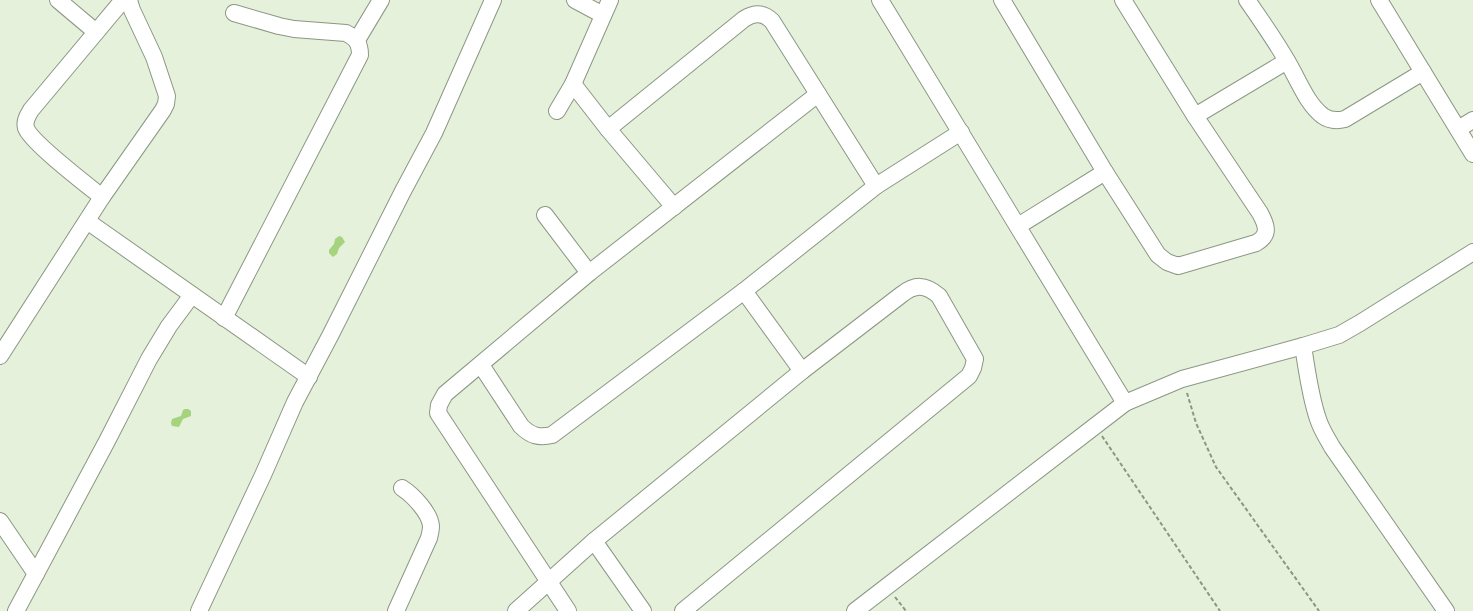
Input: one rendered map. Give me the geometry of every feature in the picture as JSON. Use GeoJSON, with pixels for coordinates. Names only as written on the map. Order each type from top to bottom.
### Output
{"type":"FeatureCollection","features":[{"type":"Feature","properties":{"kind":"street"},"geometry":{"type":"LineString","coordinates":[[58,0],[96,32]]}},
{"type":"Feature","properties":{"kind":"street"},"geometry":{"type":"LineString","coordinates":[[102,197],[36,142],[30,135],[26,125],[27,118],[32,110],[123,0]]}},
{"type":"Feature","properties":{"kind":"street"},"geometry":{"type":"LineString","coordinates":[[0,356],[102,197],[166,104],[167,96],[154,57],[129,0]]}},
{"type":"Feature","properties":{"kind":"street"},"geometry":{"type":"LineString","coordinates":[[357,40],[382,0]]}},
{"type":"Feature","properties":{"kind":"street"},"geometry":{"type":"LineString","coordinates":[[199,611],[295,402],[434,133],[493,0]]}},
{"type":"Feature","properties":{"kind":"street"},"geometry":{"type":"LineString","coordinates":[[575,0],[603,15]]}},
{"type":"Feature","properties":{"kind":"street"},"geometry":{"type":"LineString","coordinates":[[557,111],[573,84],[610,0]]}},
{"type":"Feature","properties":{"kind":"street"},"geometry":{"type":"LineString","coordinates":[[880,0],[1125,403]]}},
{"type":"Feature","properties":{"kind":"street"},"geometry":{"type":"LineString","coordinates":[[1002,0],[1105,172],[1154,250],[1163,260],[1178,266],[1184,265],[1256,244],[1262,240],[1266,233],[1260,213],[1195,116],[1123,0]]}},
{"type":"Feature","properties":{"kind":"street"},"geometry":{"type":"LineString","coordinates":[[1247,0],[1287,61],[1314,107],[1326,118],[1338,121],[1345,119],[1423,72]]}},
{"type":"Feature","properties":{"kind":"street"},"geometry":{"type":"LineString","coordinates":[[1379,0],[1473,154]]}},
{"type":"Feature","properties":{"kind":"street"},"geometry":{"type":"LineString","coordinates":[[224,318],[358,60],[360,50],[357,40],[346,34],[294,29],[234,13]]}},
{"type":"Feature","properties":{"kind":"street"},"geometry":{"type":"LineString","coordinates":[[608,128],[744,19],[756,14],[768,16],[876,186]]}},
{"type":"Feature","properties":{"kind":"street"},"geometry":{"type":"LineString","coordinates":[[1195,116],[1287,61]]}},
{"type":"Feature","properties":{"kind":"street"},"geometry":{"type":"LineString","coordinates":[[573,84],[674,207]]}},
{"type":"Feature","properties":{"kind":"street"},"geometry":{"type":"LineString","coordinates":[[568,611],[438,412],[439,405],[445,394],[589,273],[818,94]]}},
{"type":"Feature","properties":{"kind":"street"},"geometry":{"type":"LineString","coordinates":[[1458,129],[1473,120]]}},
{"type":"Feature","properties":{"kind":"street"},"geometry":{"type":"LineString","coordinates":[[481,365],[525,431],[537,437],[552,435],[744,291],[876,186],[961,132]]}},
{"type":"Feature","properties":{"kind":"street"},"geometry":{"type":"LineString","coordinates":[[1018,226],[1105,172]]}},
{"type":"Feature","properties":{"kind":"street"},"geometry":{"type":"LineString","coordinates":[[545,215],[589,273]]}},
{"type":"Feature","properties":{"kind":"street"},"geometry":{"type":"LineString","coordinates":[[87,221],[309,376]]}},
{"type":"Feature","properties":{"kind":"street"},"geometry":{"type":"LineString","coordinates":[[855,611],[1125,403],[1182,379],[1339,335],[1473,252]]}},
{"type":"Feature","properties":{"kind":"street"},"geometry":{"type":"LineString","coordinates":[[516,611],[594,541],[802,371],[901,294],[910,288],[918,287],[933,290],[939,296],[975,359],[974,368],[969,376],[683,611]]}},
{"type":"Feature","properties":{"kind":"street"},"geometry":{"type":"LineString","coordinates":[[744,291],[802,371]]}},
{"type":"Feature","properties":{"kind":"street"},"geometry":{"type":"LineString","coordinates":[[16,611],[149,359],[169,326],[192,295]]}},
{"type":"Feature","properties":{"kind":"street"},"geometry":{"type":"LineString","coordinates":[[1303,346],[1315,407],[1323,431],[1332,447],[1446,611]]}},
{"type":"Feature","properties":{"kind":"street"},"geometry":{"type":"LineString","coordinates":[[396,611],[429,538],[431,526],[428,516],[419,503],[402,488]]}},
{"type":"Feature","properties":{"kind":"street"},"geometry":{"type":"LineString","coordinates":[[0,521],[36,574]]}},
{"type":"Feature","properties":{"kind":"street"},"geometry":{"type":"LineString","coordinates":[[594,541],[643,611]]}},
{"type":"Feature","properties":{"kind":"path"},"geometry":{"type":"LineString","coordinates":[[1182,379],[1196,423],[1216,467],[1319,611]]}},
{"type":"Feature","properties":{"kind":"path"},"geometry":{"type":"LineString","coordinates":[[1095,426],[1220,611]]}},
{"type":"Feature","properties":{"kind":"path"},"geometry":{"type":"LineString","coordinates":[[885,587],[906,611]]}},
{"type":"Feature","properties":{"kind":"building"},"geometry":{"type":"Polygon","coordinates":[[[339,236],[345,242],[333,257],[329,250],[334,244],[335,239],[339,236]]]}},
{"type":"Feature","properties":{"kind":"building"},"geometry":{"type":"Polygon","coordinates":[[[185,409],[191,411],[191,416],[183,419],[179,427],[172,426],[172,419],[181,416],[185,409]]]}}]}
